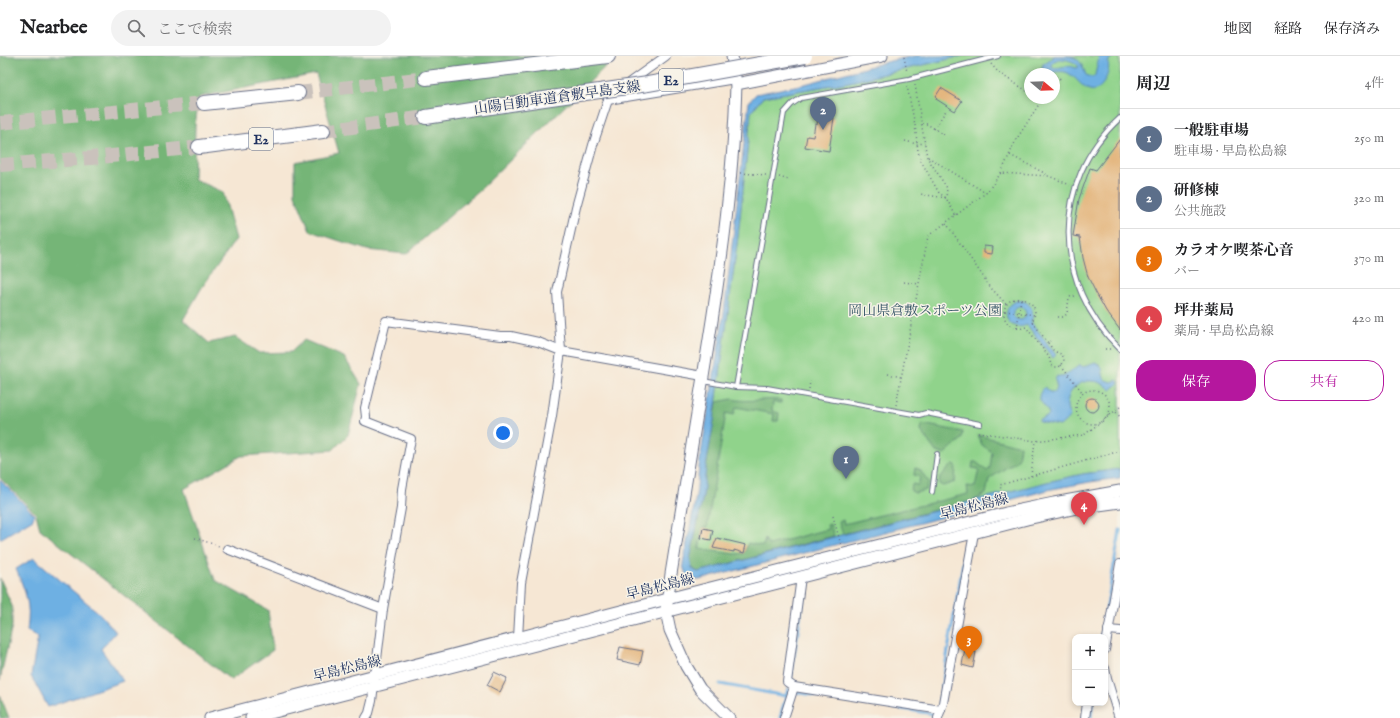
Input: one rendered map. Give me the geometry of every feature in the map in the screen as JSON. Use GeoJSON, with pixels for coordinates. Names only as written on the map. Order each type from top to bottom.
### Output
{"type":"FeatureCollection","features":[{"type":"Feature","properties":{"kind":"highway"},"geometry":{"type":"LineString","coordinates":[[426,78],[608,56]]}},
{"type":"Feature","properties":{"kind":"highway","name":"山陽自動車道倉敷早島支線"},"geometry":{"type":"LineString","coordinates":[[426,117],[648,84],[805,56]]}},
{"type":"Feature","properties":{"kind":"highway"},"geometry":{"type":"LineString","coordinates":[[204,103],[298,93]]}},
{"type":"Feature","properties":{"kind":"highway","name":"E2"},"geometry":{"type":"LineString","coordinates":[[199,148],[323,131]]}},
{"type":"Feature","properties":{"kind":"main road"},"geometry":{"type":"LineString","coordinates":[[729,718],[700,689],[686,666],[670,630],[666,611],[706,379],[728,209],[731,178],[735,81],[732,56]]}},
{"type":"Feature","properties":{"kind":"main road"},"geometry":{"type":"LineString","coordinates":[[735,81],[882,56]]}},
{"type":"Feature","properties":{"kind":"main road","name":"早島松島線"},"geometry":{"type":"LineString","coordinates":[[251,718],[518,638],[667,599],[1006,513],[1120,491]]}},
{"type":"Feature","properties":{"kind":"main road","name":"早島松島線"},"geometry":{"type":"LineString","coordinates":[[210,718],[374,682],[666,611],[1027,519],[1078,508],[1120,502]]}},
{"type":"Feature","properties":{"kind":"street"},"geometry":{"type":"LineString","coordinates":[[518,638],[521,583],[552,416],[561,351],[557,292],[576,206],[593,145],[608,100],[615,92],[666,56]]}},
{"type":"Feature","properties":{"kind":"street"},"geometry":{"type":"LineString","coordinates":[[608,100],[735,81]]}},
{"type":"Feature","properties":{"kind":"street"},"geometry":{"type":"LineString","coordinates":[[366,718],[372,701],[383,609],[401,508],[402,489],[411,438],[364,421],[366,418],[365,408],[386,321],[500,336],[511,336],[538,342],[561,351],[706,379]]}},
{"type":"Feature","properties":{"kind":"street"},"geometry":{"type":"LineString","coordinates":[[938,718],[938,709],[974,532]]}},
{"type":"Feature","properties":{"kind":"street"},"geometry":{"type":"LineString","coordinates":[[227,549],[383,609]]}},
{"type":"Feature","properties":{"kind":"street"},"geometry":{"type":"LineString","coordinates":[[1107,634],[1120,564]]}},
{"type":"Feature","properties":{"kind":"street"},"geometry":{"type":"LineString","coordinates":[[784,718],[791,688],[787,682],[801,577]]}},
{"type":"Feature","properties":{"kind":"street"},"geometry":{"type":"LineString","coordinates":[[1108,630],[1120,631]]}},
{"type":"Feature","properties":{"kind":"street"},"geometry":{"type":"LineString","coordinates":[[1105,670],[1106,679],[1119,717]]}},
{"type":"Feature","properties":{"kind":"street"},"geometry":{"type":"LineString","coordinates":[[791,688],[938,709]]}},
{"type":"Feature","properties":{"kind":"street"},"geometry":{"type":"LineString","coordinates":[[1085,718],[1087,706]]}},
{"type":"Feature","properties":{"kind":"lane"},"geometry":{"type":"LineString","coordinates":[[736,386],[784,113],[792,104],[802,98],[909,79],[998,56]]}},
{"type":"Feature","properties":{"kind":"lane"},"geometry":{"type":"LineString","coordinates":[[1120,118],[1110,127],[1087,159],[1075,187],[1070,210],[1069,239],[1070,258],[1081,294],[1096,321],[1120,349]]}},
{"type":"Feature","properties":{"kind":"lane"},"geometry":{"type":"LineString","coordinates":[[706,379],[736,386],[767,388],[919,415],[926,413],[980,424]]}},
{"type":"Feature","properties":{"kind":"lane"},"geometry":{"type":"LineString","coordinates":[[932,492],[937,454]]}},
{"type":"Feature","properties":{"kind":"path"},"geometry":{"type":"LineString","coordinates":[[904,57],[907,70]]}},
{"type":"Feature","properties":{"kind":"path"},"geometry":{"type":"LineString","coordinates":[[989,58],[992,66],[999,73],[1024,89]]}},
{"type":"Feature","properties":{"kind":"path"},"geometry":{"type":"LineString","coordinates":[[946,198],[947,188],[927,157],[915,82],[909,79],[907,84],[920,159],[939,193],[946,198],[956,216]]}},
{"type":"Feature","properties":{"kind":"path"},"geometry":{"type":"LineString","coordinates":[[896,411],[928,236],[986,193],[1001,173],[1016,140],[1039,104]]}},
{"type":"Feature","properties":{"kind":"path"},"geometry":{"type":"LineString","coordinates":[[934,129],[947,109]]}},
{"type":"Feature","properties":{"kind":"path"},"geometry":{"type":"LineString","coordinates":[[922,124],[927,124],[946,136]]}},
{"type":"Feature","properties":{"kind":"path"},"geometry":{"type":"LineString","coordinates":[[904,141],[917,144],[925,143]]}},
{"type":"Feature","properties":{"kind":"path"},"geometry":{"type":"LineString","coordinates":[[1009,155],[1049,176],[1075,187]]}},
{"type":"Feature","properties":{"kind":"path"},"geometry":{"type":"LineString","coordinates":[[927,157],[986,193]]}},
{"type":"Feature","properties":{"kind":"path"},"geometry":{"type":"LineString","coordinates":[[740,173],[746,174]]}},
{"type":"Feature","properties":{"kind":"path"},"geometry":{"type":"LineString","coordinates":[[1001,173],[1049,176]]}},
{"type":"Feature","properties":{"kind":"path"},"geometry":{"type":"LineString","coordinates":[[920,194],[946,198]]}},
{"type":"Feature","properties":{"kind":"path"},"geometry":{"type":"LineString","coordinates":[[946,223],[991,288],[1007,305]]}},
{"type":"Feature","properties":{"kind":"path"},"geometry":{"type":"LineString","coordinates":[[904,282],[919,284]]}},
{"type":"Feature","properties":{"kind":"path"},"geometry":{"type":"LineString","coordinates":[[1058,317],[1063,317],[1067,314],[1069,297],[1081,294]]}},
{"type":"Feature","properties":{"kind":"path"},"geometry":{"type":"LineString","coordinates":[[1017,328],[1021,298]]}},
{"type":"Feature","properties":{"kind":"path"},"geometry":{"type":"LineString","coordinates":[[1021,298],[1032,304],[1035,315],[1034,321],[1032,322],[1049,342],[1055,352],[1059,352],[1062,355],[1064,362],[1061,366],[1057,367],[1051,365],[1049,357],[1026,327],[1025,329],[1011,327],[1007,323],[1004,311],[1011,299],[1021,298]]}},
{"type":"Feature","properties":{"kind":"path"},"geometry":{"type":"LineString","coordinates":[[1032,304],[1035,301]]}},
{"type":"Feature","properties":{"kind":"path"},"geometry":{"type":"LineString","coordinates":[[1004,311],[1035,315]]}},
{"type":"Feature","properties":{"kind":"path"},"geometry":{"type":"LineString","coordinates":[[1061,366],[1083,393]]}},
{"type":"Feature","properties":{"kind":"path"},"geometry":{"type":"LineString","coordinates":[[888,374],[901,377]]}},
{"type":"Feature","properties":{"kind":"path"},"geometry":{"type":"LineString","coordinates":[[1094,390],[1104,394],[1107,398],[1109,409],[1105,419],[1101,422],[1091,424],[1078,416],[1076,406],[1077,401],[1083,393],[1094,390]]}},
{"type":"Feature","properties":{"kind":"path"},"geometry":{"type":"LineString","coordinates":[[978,432],[1036,441],[1084,435],[1120,407]]}},
{"type":"Feature","properties":{"kind":"path"},"geometry":{"type":"LineString","coordinates":[[1115,411],[1120,417]]}},
{"type":"Feature","properties":{"kind":"path"},"geometry":{"type":"LineString","coordinates":[[1031,476],[1036,441]]}},
{"type":"Feature","properties":{"kind":"path"},"geometry":{"type":"LineString","coordinates":[[1004,503],[1000,485],[1120,451]]}},
{"type":"Feature","properties":{"kind":"path"},"geometry":{"type":"LineString","coordinates":[[833,516],[841,543]]}},
{"type":"Feature","properties":{"kind":"path"},"geometry":{"type":"LineString","coordinates":[[195,538],[227,549]]}},
{"type":"Feature","properties":{"kind":"green space"},"geometry":{"type":"Polygon","coordinates":[[[0,56],[616,56],[483,187],[406,254],[367,250],[310,231],[295,195],[295,162],[339,153],[316,74],[199,97],[195,126],[194,179],[223,192],[236,239],[201,289],[183,320],[209,343],[235,337],[259,353],[291,352],[304,340],[344,357],[361,384],[348,435],[333,450],[241,456],[184,489],[215,580],[268,610],[273,650],[231,680],[40,529],[36,514],[0,478],[0,56]]]}},
{"type":"Feature","properties":{"kind":"green space","name":"岡山県倉敷スポーツ公園"},"geometry":{"type":"Polygon","coordinates":[[[962,56],[1120,56],[1120,469],[1083,474],[1047,482],[698,572],[706,467],[714,420],[738,236],[751,112],[763,97],[850,82],[962,56]]]}},
{"type":"Feature","properties":{"kind":"green space"},"geometry":{"type":"Polygon","coordinates":[[[732,399],[744,401],[781,400],[781,403],[773,402],[772,411],[779,413],[778,421],[773,421],[774,414],[736,407],[734,415],[726,413],[707,528],[703,528],[699,549],[735,554],[744,553],[748,543],[763,546],[765,539],[768,545],[828,529],[827,525],[830,524],[834,536],[698,572],[692,568],[690,559],[703,496],[706,467],[717,402],[732,399]]]}},
{"type":"Feature","properties":{"kind":"green space"},"geometry":{"type":"Polygon","coordinates":[[[922,424],[963,432],[962,439],[944,454],[936,452],[921,431],[922,424]]]}},
{"type":"Feature","properties":{"kind":"green space"},"geometry":{"type":"Polygon","coordinates":[[[978,435],[1020,446],[1018,460],[989,479],[986,494],[972,501],[843,534],[839,522],[843,520],[844,524],[968,494],[967,486],[975,487],[979,469],[972,468],[973,462],[976,462],[987,471],[990,468],[992,452],[982,445],[978,435]]]}},
{"type":"Feature","properties":{"kind":"green space"},"geometry":{"type":"Polygon","coordinates":[[[953,464],[956,465],[955,482],[943,486],[939,484],[940,477],[953,464]]]}},
{"type":"Feature","properties":{"kind":"green space"},"geometry":{"type":"Polygon","coordinates":[[[915,468],[919,469],[929,482],[926,490],[915,493],[911,491],[912,484],[918,485],[920,477],[914,475],[915,468]]]}},
{"type":"Feature","properties":{"kind":"green space"},"geometry":{"type":"Polygon","coordinates":[[[0,578],[12,606],[12,626],[0,680],[0,578]]]}},
{"type":"Feature","properties":{"kind":"green space"},"geometry":{"type":"Polygon","coordinates":[[[0,695],[9,718],[0,718],[0,695]]]}},
{"type":"Feature","properties":{"kind":"water"},"geometry":{"type":"Polygon","coordinates":[[[916,56],[962,56],[850,82],[763,97],[751,112],[738,236],[703,496],[690,559],[692,567],[698,572],[1083,474],[1120,469],[1120,478],[1052,489],[699,580],[689,577],[684,570],[683,563],[696,496],[699,466],[724,313],[749,102],[756,94],[805,84],[894,60],[916,56]]]}},
{"type":"Feature","properties":{"kind":"water"},"geometry":{"type":"Polygon","coordinates":[[[1055,56],[1068,56],[1076,58],[1079,61],[1086,75],[1094,77],[1099,57],[1097,56],[1114,56],[1109,60],[1108,72],[1103,83],[1098,89],[1095,90],[1087,89],[1068,73],[1060,72],[1060,68],[1053,68],[1042,68],[1043,64],[1055,56]],[[1059,59],[1051,64],[1053,68],[1067,66],[1076,68],[1079,67],[1073,62],[1059,59]]]}},
{"type":"Feature","properties":{"kind":"water"},"geometry":{"type":"Polygon","coordinates":[[[1016,301],[1021,301],[1030,306],[1033,313],[1031,322],[1056,355],[1053,358],[1027,325],[1020,327],[1010,323],[1007,310],[1016,301]],[[1018,307],[1013,311],[1013,316],[1016,319],[1022,320],[1026,313],[1024,309],[1018,307]]]}},
{"type":"Feature","properties":{"kind":"water"},"geometry":{"type":"Polygon","coordinates":[[[1095,362],[1102,367],[1105,380],[1112,382],[1117,380],[1119,383],[1111,390],[1098,382],[1083,382],[1072,390],[1069,397],[1067,405],[1070,417],[1060,426],[1039,422],[1039,420],[1047,417],[1049,414],[1039,398],[1041,391],[1045,387],[1049,392],[1055,392],[1057,388],[1055,380],[1057,376],[1063,377],[1080,365],[1083,367],[1095,362]]]}},
{"type":"Feature","properties":{"kind":"water"},"geometry":{"type":"Polygon","coordinates":[[[0,480],[34,514],[33,519],[0,539],[0,480]]]}},
{"type":"Feature","properties":{"kind":"water"},"geometry":{"type":"Polygon","coordinates":[[[34,558],[99,613],[116,632],[101,649],[123,681],[48,707],[31,676],[38,637],[27,631],[27,599],[16,569],[34,558]]]}},
{"type":"Feature","properties":{"kind":"building"},"geometry":{"type":"Polygon","coordinates":[[[941,88],[962,101],[955,111],[936,99],[936,96],[941,88]]]}},
{"type":"Feature","properties":{"kind":"building"},"geometry":{"type":"Polygon","coordinates":[[[818,116],[834,118],[829,151],[805,147],[807,136],[813,137],[818,116]]]}},
{"type":"Feature","properties":{"kind":"building"},"geometry":{"type":"Polygon","coordinates":[[[1120,139],[1120,330],[1106,311],[1088,277],[1080,237],[1073,236],[1079,199],[1090,168],[1096,170],[1120,139]]]}},
{"type":"Feature","properties":{"kind":"building"},"geometry":{"type":"Polygon","coordinates":[[[984,246],[993,247],[992,254],[984,253],[984,246]]]}},
{"type":"Feature","properties":{"kind":"building"},"geometry":{"type":"Polygon","coordinates":[[[1092,398],[1097,400],[1099,405],[1097,410],[1092,412],[1087,410],[1085,405],[1087,400],[1092,398]]]}},
{"type":"Feature","properties":{"kind":"building"},"geometry":{"type":"Polygon","coordinates":[[[703,528],[713,530],[711,540],[701,538],[703,528]]]}},
{"type":"Feature","properties":{"kind":"building"},"geometry":{"type":"Polygon","coordinates":[[[717,538],[746,545],[744,553],[734,550],[734,552],[713,548],[717,538]]]}},
{"type":"Feature","properties":{"kind":"building"},"geometry":{"type":"Polygon","coordinates":[[[620,647],[643,651],[640,665],[617,660],[620,647]]]}},
{"type":"Feature","properties":{"kind":"building"},"geometry":{"type":"Polygon","coordinates":[[[965,649],[976,652],[973,668],[962,665],[965,649]]]}},
{"type":"Feature","properties":{"kind":"building"},"geometry":{"type":"Polygon","coordinates":[[[494,672],[507,678],[500,692],[487,685],[494,672]]]}},
{"type":"Feature","properties":{"kind":"waterway"},"geometry":{"type":"LineString","coordinates":[[1101,634],[1120,530]]}},
{"type":"Feature","properties":{"kind":"waterway"},"geometry":{"type":"LineString","coordinates":[[939,703],[966,545]]}},
{"type":"Feature","properties":{"kind":"waterway"},"geometry":{"type":"LineString","coordinates":[[790,684],[805,586]]}},
{"type":"Feature","properties":{"kind":"waterway"},"geometry":{"type":"LineString","coordinates":[[720,684],[786,696]]}},
{"type":"Feature","properties":{"kind":"waterway"},"geometry":{"type":"LineString","coordinates":[[780,718],[788,689]]}},
{"type":"Feature","properties":{"kind":"waterway"},"geometry":{"type":"LineString","coordinates":[[788,691],[934,714]]}},
{"type":"Feature","properties":{"kind":"waterway"},"geometry":{"type":"LineString","coordinates":[[1091,718],[1093,706]]}},
{"type":"Feature","properties":{"kind":"waterway"},"geometry":{"type":"LineString","coordinates":[[933,718],[936,710]]}},
{"type":"Feature","properties":{"kind":"tunnel"},"geometry":{"type":"LineString","coordinates":[[298,93],[426,78]]}},
{"type":"Feature","properties":{"kind":"tunnel"},"geometry":{"type":"LineString","coordinates":[[0,123],[204,103]]}},
{"type":"Feature","properties":{"kind":"tunnel"},"geometry":{"type":"LineString","coordinates":[[323,131],[426,117]]}},
{"type":"Feature","properties":{"kind":"tunnel"},"geometry":{"type":"LineString","coordinates":[[0,165],[91,158],[199,147]]}},
{"type":"Feature","properties":{"kind":"place","name":"研修棟"},"geometry":{"type":"Point","coordinates":[823,130]}},
{"type":"Feature","properties":{"kind":"place","name":"一般駐車場"},"geometry":{"type":"Point","coordinates":[846,479]}},
{"type":"Feature","properties":{"kind":"place","name":"坪井薬局"},"geometry":{"type":"Point","coordinates":[1084,525]}},
{"type":"Feature","properties":{"kind":"place","name":"カラオケ喫茶心音"},"geometry":{"type":"Point","coordinates":[969,659]}}]}
